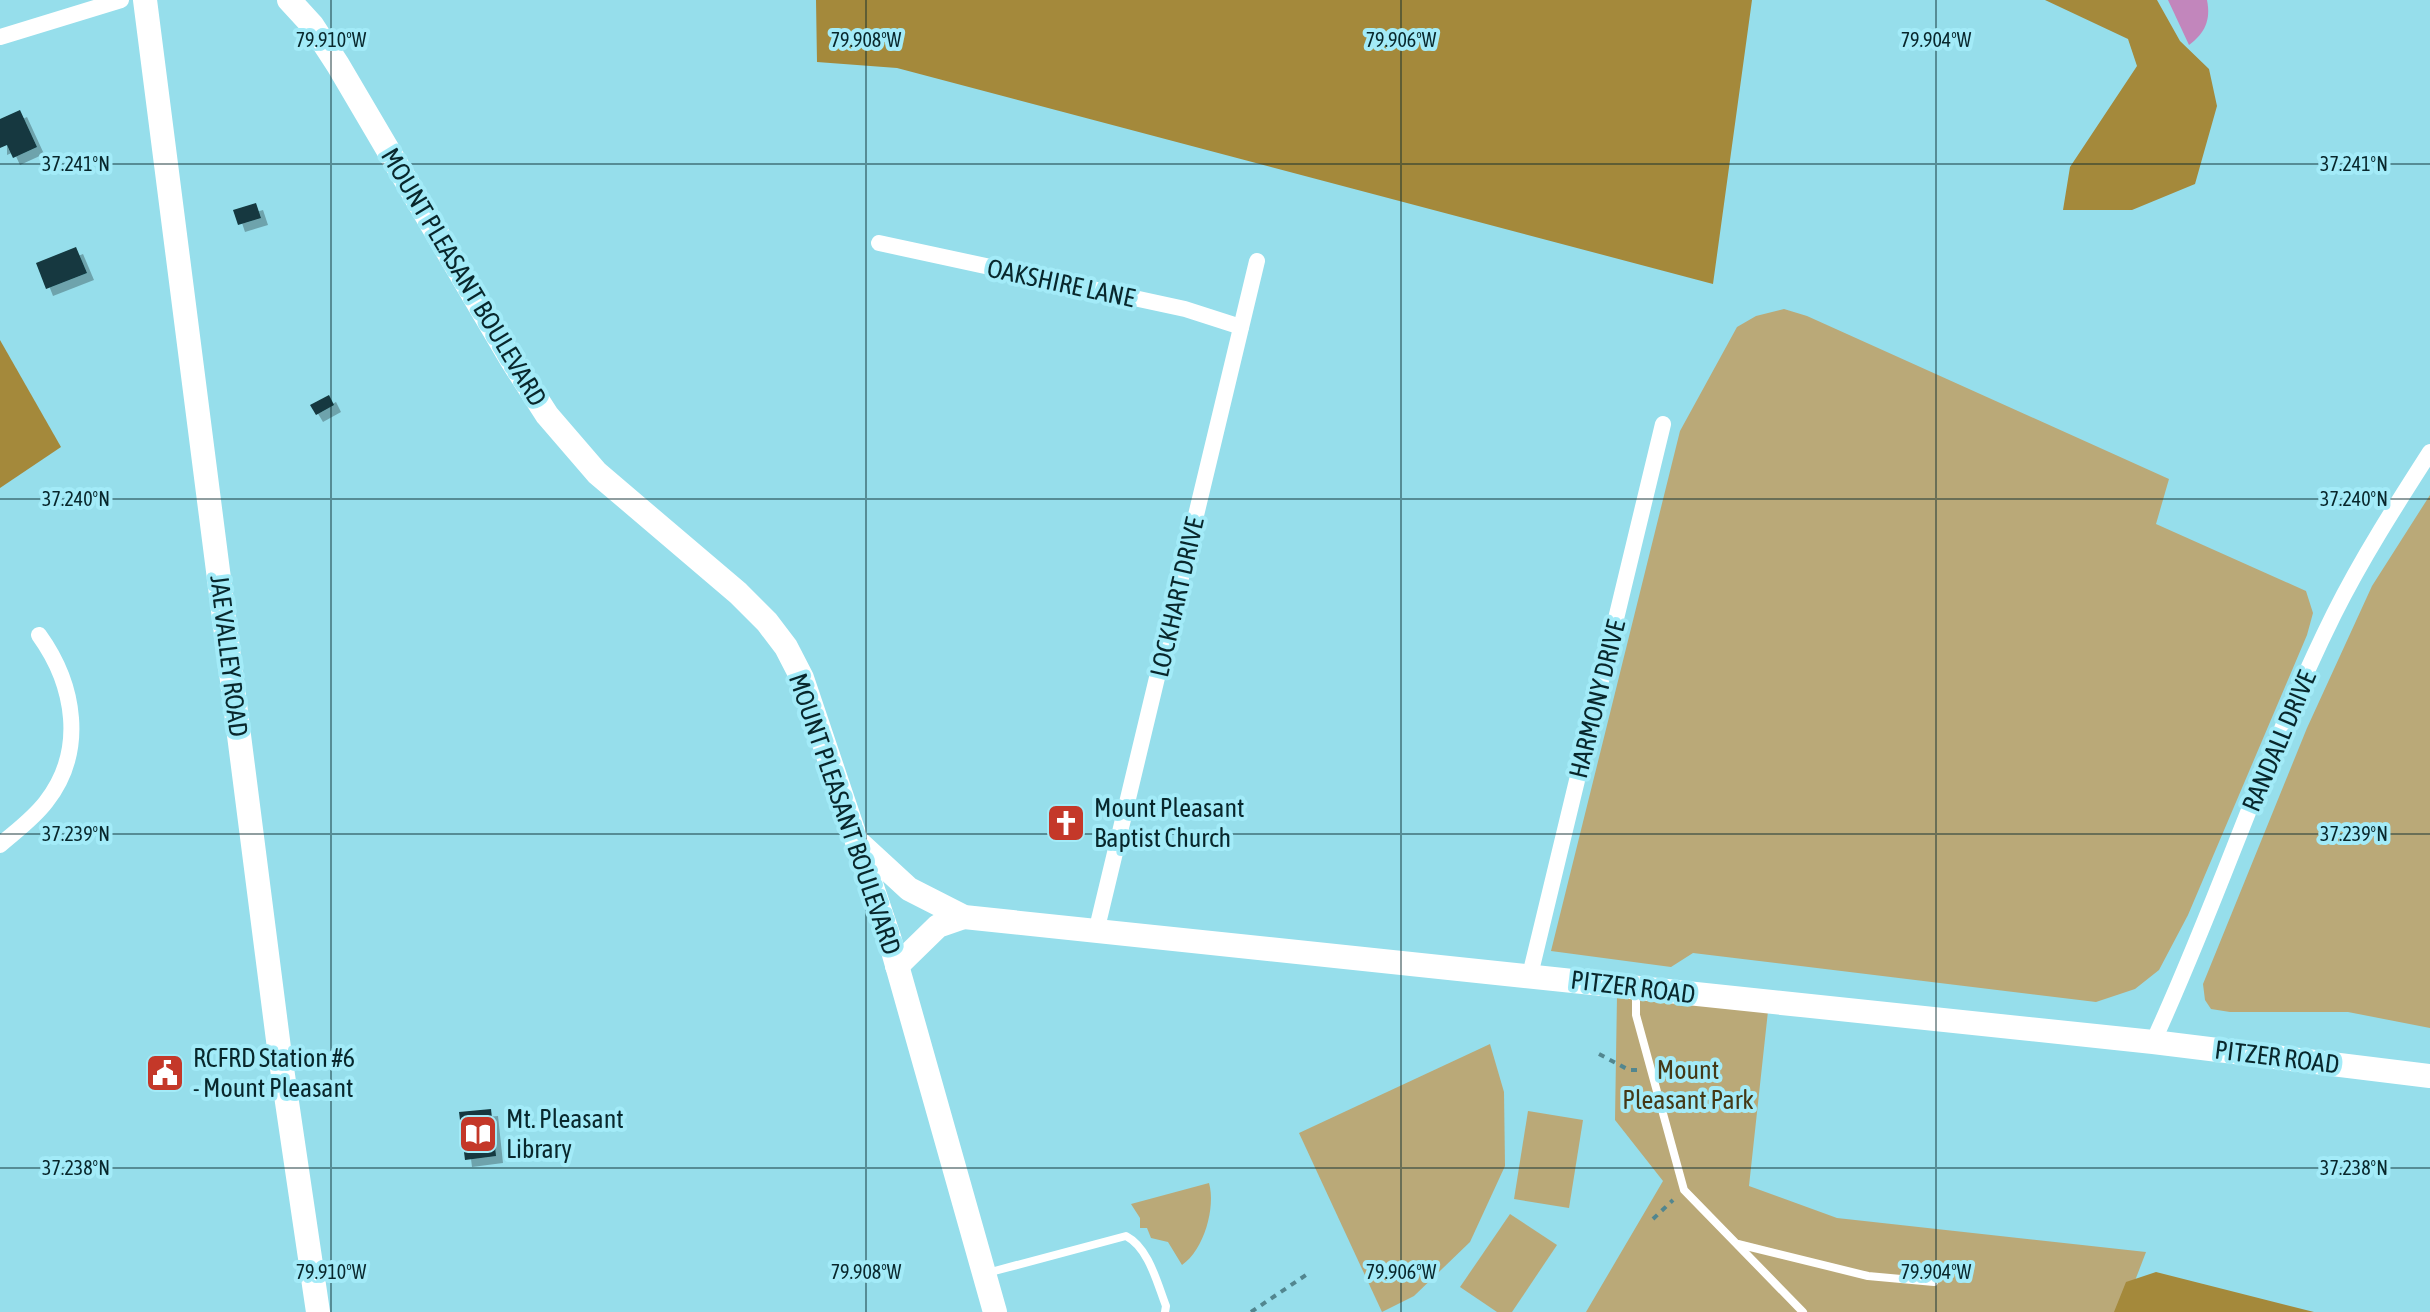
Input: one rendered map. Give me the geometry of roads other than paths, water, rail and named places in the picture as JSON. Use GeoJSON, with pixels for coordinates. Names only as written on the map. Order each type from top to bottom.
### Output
{"type":"FeatureCollection","features":[{"type":"Feature","properties":{"kind":"street"},"geometry":{"type":"LineString","coordinates":[[0,37],[121,0]]}},
{"type":"Feature","properties":{"kind":"street","name":"JAE VALLEY ROAD"},"geometry":{"type":"LineString","coordinates":[[145,0],[279,1048],[318,1312]]}},
{"type":"Feature","properties":{"kind":"street","name":"MOUNT PLEASANT BOULEVARD"},"geometry":{"type":"LineString","coordinates":[[289,0],[312,25],[338,65],[503,346],[547,415],[597,473],[738,593],[786,647],[802,678],[859,843],[995,1312]]}},
{"type":"Feature","properties":{"kind":"street","name":"OAKSHIRE LANE"},"geometry":{"type":"LineString","coordinates":[[879,243],[1185,309],[1241,327]]}},
{"type":"Feature","properties":{"kind":"street","name":"LOCKHART DRIVE"},"geometry":{"type":"LineString","coordinates":[[1096,932],[1257,261]]}},
{"type":"Feature","properties":{"kind":"street","name":"HARMONY DRIVE"},"geometry":{"type":"LineString","coordinates":[[1530,975],[1663,424]]}},
{"type":"Feature","properties":{"kind":"street","name":"RANDALL DRIVE"},"geometry":{"type":"LineString","coordinates":[[2153,1042],[2194,952],[2260,784],[2333,615],[2375,537],[2430,452]]}},
{"type":"Feature","properties":{"kind":"street"},"geometry":{"type":"LineString","coordinates":[[0,845],[46,802],[56,786],[70,745],[69,695],[57,664],[39,635]]}},
{"type":"Feature","properties":{"kind":"street","name":"PITZER ROAD"},"geometry":{"type":"LineString","coordinates":[[859,843],[909,889],[964,917],[2153,1042],[2430,1076]]}},
{"type":"Feature","properties":{"kind":"street"},"geometry":{"type":"LineString","coordinates":[[897,966],[938,926],[964,917]]}},
{"type":"Feature","properties":{"kind":"lane"},"geometry":{"type":"LineString","coordinates":[[1635,987],[1636,1015],[1684,1190],[1803,1312]]}},
{"type":"Feature","properties":{"kind":"lane"},"geometry":{"type":"LineString","coordinates":[[982,1274],[1126,1236],[1137,1241],[1143,1252],[1166,1306],[1165,1312]]}},
{"type":"Feature","properties":{"kind":"lane"},"geometry":{"type":"LineString","coordinates":[[1737,1244],[1868,1276],[1934,1282]]}},
{"type":"Feature","properties":{"kind":"place","name":"Mount Pleasant Baptist Church"},"geometry":{"type":"Point","coordinates":[1066,823]}},
{"type":"Feature","properties":{"kind":"place","name":"RCFRD Station #6 - Mount Pleasant"},"geometry":{"type":"Point","coordinates":[165,1073]}},
{"type":"Feature","properties":{"kind":"place","name":"Mt. Pleasant Library"},"geometry":{"type":"Point","coordinates":[478,1134]}},
{"type":"Feature","properties":{"kind":"park label","name":"Mount Pleasant Park"},"geometry":{"type":"Point","coordinates":[1688,1085]}}]}
